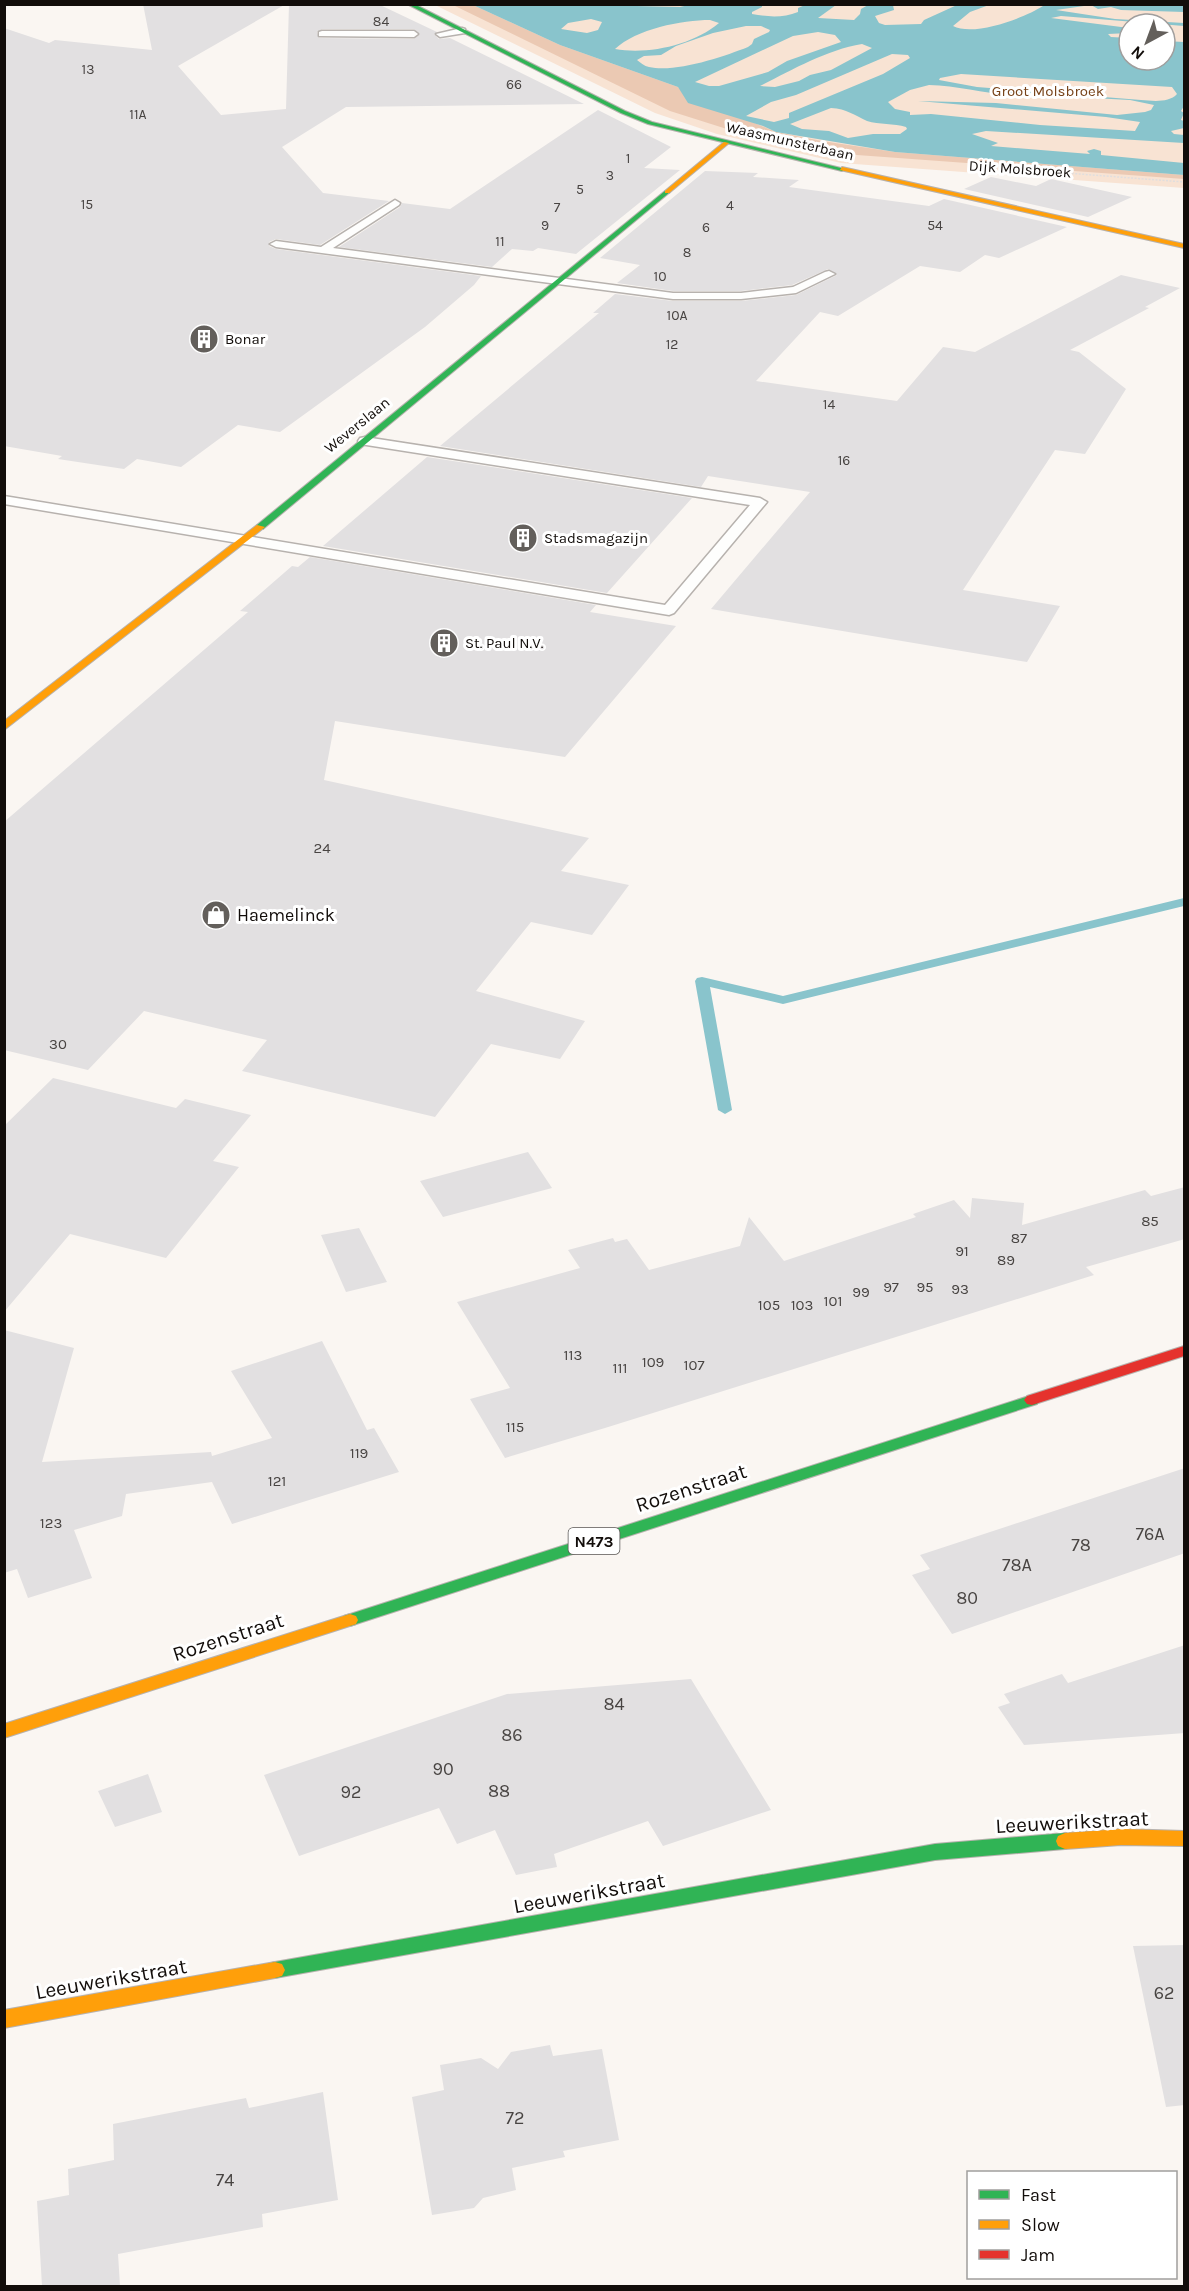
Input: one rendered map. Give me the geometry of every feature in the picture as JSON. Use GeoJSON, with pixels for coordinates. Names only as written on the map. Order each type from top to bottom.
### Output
{"type":"FeatureCollection","features":[{"type":"Feature","properties":{"kind":"street","name":"Waasmunsterbaan"},"geometry":{"type":"LineString","coordinates":[[410,4],[623,112],[650,123],[726,144],[1185,246]]}},
{"type":"Feature","properties":{"kind":"street","name":"Weverslaan"},"geometry":{"type":"LineString","coordinates":[[4,727],[245,539],[726,144]]}},
{"type":"Feature","properties":{"kind":"street","name":"Rozenstraat"},"geometry":{"type":"LineString","coordinates":[[4,1731],[1185,1351]]}},
{"type":"Feature","properties":{"kind":"street","name":"Leeuwerikstraat"},"geometry":{"type":"LineString","coordinates":[[4,2019],[935,1852],[1121,1837],[1185,1839]]}},
{"type":"Feature","properties":{"kind":"lane"},"geometry":{"type":"LineString","coordinates":[[440,34],[462,31]]}},
{"type":"Feature","properties":{"kind":"lane"},"geometry":{"type":"LineString","coordinates":[[322,34],[414,34]]}},
{"type":"Feature","properties":{"kind":"lane"},"geometry":{"type":"LineString","coordinates":[[323,250],[394,203]]}},
{"type":"Feature","properties":{"kind":"lane"},"geometry":{"type":"LineString","coordinates":[[276,244],[673,296],[741,296],[796,290],[829,274]]}},
{"type":"Feature","properties":{"kind":"lane"},"geometry":{"type":"LineString","coordinates":[[4,500],[669,610],[760,502],[365,441]]}},
{"type":"Feature","properties":{"kind":"path","name":"Dijk Molsbroek"},"geometry":{"type":"LineString","coordinates":[[985,167],[1185,182]]}},
{"type":"Feature","properties":{"kind":"green space","name":"Groot Molsbroek"},"geometry":{"type":"Polygon","coordinates":[[[435,5],[1184,5],[1184,188],[841,163],[717,134],[655,113],[435,5]]]}},
{"type":"Feature","properties":{"kind":"shaded area"},"geometry":{"type":"Polygon","coordinates":[[[453,5],[473,5],[560,45],[678,87],[684,93],[776,132],[895,152],[1184,175],[1184,179],[857,155],[789,144],[730,130],[670,111],[453,5]]]}},
{"type":"Feature","properties":{"kind":"water"},"geometry":{"type":"Polygon","coordinates":[[[693,4],[762,5],[752,14],[775,16],[798,12],[798,8],[805,5],[836,5],[818,18],[854,20],[860,14],[861,9],[868,5],[893,5],[894,10],[875,16],[879,23],[885,25],[921,24],[924,20],[957,5],[989,5],[970,12],[953,26],[973,29],[1012,21],[1043,6],[1039,5],[1091,5],[1056,10],[1117,21],[1061,16],[1051,18],[1117,26],[1117,34],[1108,34],[1117,37],[1117,72],[1177,72],[1177,42],[1184,42],[1184,106],[1181,111],[1184,113],[1181,120],[1184,121],[1184,128],[1171,131],[1174,134],[1184,135],[1184,143],[986,131],[972,134],[998,143],[991,146],[1090,154],[1087,151],[1094,149],[1101,151],[1101,155],[1184,163],[1184,175],[895,152],[776,132],[688,103],[678,87],[560,45],[473,5],[680,7],[693,4]],[[591,19],[568,23],[561,29],[587,33],[598,30],[602,22],[591,19]],[[710,20],[660,27],[635,36],[615,49],[642,51],[670,46],[696,37],[719,23],[710,20]],[[746,26],[713,33],[676,46],[661,55],[644,56],[637,60],[647,67],[660,68],[699,63],[748,47],[754,39],[770,30],[761,26],[746,26]],[[818,32],[793,36],[695,82],[719,86],[768,72],[787,61],[841,42],[835,35],[818,32]],[[862,44],[810,61],[760,86],[775,87],[799,81],[810,75],[831,70],[872,48],[862,44]],[[892,54],[796,95],[771,102],[746,116],[774,122],[789,118],[789,113],[883,74],[910,58],[908,55],[892,54]],[[961,74],[939,80],[977,87],[1151,101],[1165,100],[1177,94],[1172,87],[961,74]],[[929,85],[910,90],[888,102],[895,109],[910,112],[910,115],[931,114],[1040,125],[1135,131],[1140,122],[918,101],[996,103],[1117,115],[1145,112],[1151,110],[1154,105],[1130,100],[1007,94],[929,85]],[[831,108],[790,124],[802,129],[829,131],[848,138],[873,134],[900,134],[907,129],[867,121],[846,111],[831,108]]]}},
{"type":"Feature","properties":{"kind":"water"},"geometry":{"type":"Polygon","coordinates":[[[1091,5],[1184,5],[1184,12],[1121,10],[1111,7],[1098,9],[1091,5]]]}},
{"type":"Feature","properties":{"kind":"building"},"geometry":{"type":"Polygon","coordinates":[[[143,4],[286,4],[178,66],[221,115],[286,109],[289,4],[378,4],[437,32],[434,34],[439,39],[450,38],[584,104],[346,107],[282,147],[323,193],[389,201],[320,245],[276,239],[269,242],[269,246],[276,249],[481,276],[474,285],[425,327],[280,432],[238,425],[181,467],[137,459],[124,469],[58,459],[62,456],[4,446],[4,28],[49,43],[55,40],[152,50],[143,4]],[[322,29],[317,32],[319,38],[414,39],[420,34],[414,29],[322,29]]]}},
{"type":"Feature","properties":{"kind":"building"},"geometry":{"type":"Polygon","coordinates":[[[598,110],[671,147],[644,168],[680,170],[576,254],[538,248],[533,251],[512,249],[492,267],[339,247],[400,207],[402,203],[450,209],[598,110]]]}},
{"type":"Feature","properties":{"kind":"building"},"geometry":{"type":"Polygon","coordinates":[[[705,171],[758,173],[753,177],[799,180],[789,187],[929,206],[944,199],[1067,227],[999,258],[985,255],[960,272],[920,266],[838,316],[820,312],[756,381],[897,401],[943,347],[975,352],[1121,275],[1180,288],[1145,307],[1149,308],[1070,350],[1079,352],[1126,389],[1085,454],[1055,450],[963,590],[1060,606],[1027,662],[711,609],[810,492],[708,476],[701,487],[440,446],[599,313],[593,313],[615,294],[673,301],[741,301],[796,295],[837,275],[828,269],[792,285],[741,291],[673,291],[617,283],[640,265],[600,258],[705,171]]]}},
{"type":"Feature","properties":{"kind":"building"},"geometry":{"type":"Polygon","coordinates":[[[991,177],[1036,186],[1051,179],[1132,197],[1088,217],[964,189],[991,177]]]}},
{"type":"Feature","properties":{"kind":"building","name":"Stadsmagazijn"},"geometry":{"type":"Polygon","coordinates":[[[427,457],[692,498],[607,593],[323,546],[427,457]]]}},
{"type":"Feature","properties":{"kind":"building"},"geometry":{"type":"Polygon","coordinates":[[[310,557],[596,605],[590,612],[676,626],[565,757],[335,721],[324,780],[589,838],[561,871],[629,885],[592,935],[531,922],[476,991],[585,1021],[560,1059],[491,1044],[435,1117],[242,1071],[267,1040],[144,1011],[88,1070],[4,1050],[4,822],[248,612],[240,611],[292,566],[298,567],[310,557]]]}},
{"type":"Feature","properties":{"kind":"building"},"geometry":{"type":"Polygon","coordinates":[[[53,1078],[176,1108],[185,1099],[251,1115],[213,1161],[239,1167],[166,1258],[70,1234],[4,1312],[4,1126],[53,1078]]]}},
{"type":"Feature","properties":{"kind":"building"},"geometry":{"type":"Polygon","coordinates":[[[528,1152],[552,1188],[443,1217],[420,1181],[528,1152]]]}},
{"type":"Feature","properties":{"kind":"building"},"geometry":{"type":"Polygon","coordinates":[[[1185,1187],[1185,1239],[1086,1267],[1094,1275],[505,1458],[470,1399],[510,1388],[457,1302],[580,1268],[568,1250],[613,1238],[615,1242],[627,1239],[649,1270],[740,1246],[749,1217],[784,1261],[916,1217],[913,1214],[954,1200],[970,1218],[972,1198],[1024,1203],[1022,1225],[1145,1190],[1151,1196],[1185,1187]]]}},
{"type":"Feature","properties":{"kind":"building"},"geometry":{"type":"Polygon","coordinates":[[[359,1228],[387,1282],[346,1292],[321,1235],[359,1228]]]}},
{"type":"Feature","properties":{"kind":"building"},"geometry":{"type":"Polygon","coordinates":[[[4,1330],[74,1348],[42,1462],[211,1452],[212,1456],[272,1438],[231,1371],[322,1341],[367,1430],[374,1428],[399,1472],[232,1524],[212,1482],[126,1494],[122,1516],[74,1530],[92,1578],[28,1598],[17,1569],[4,1573],[4,1330]]]}},
{"type":"Feature","properties":{"kind":"building"},"geometry":{"type":"Polygon","coordinates":[[[1185,1468],[1185,1553],[952,1634],[912,1575],[930,1569],[920,1555],[1185,1468]]]}},
{"type":"Feature","properties":{"kind":"building"},"geometry":{"type":"Polygon","coordinates":[[[1185,1645],[1185,1733],[1024,1745],[998,1707],[1010,1703],[1004,1694],[1062,1674],[1068,1683],[1185,1645]]]}},
{"type":"Feature","properties":{"kind":"building"},"geometry":{"type":"Polygon","coordinates":[[[691,1679],[771,1810],[663,1846],[648,1821],[554,1854],[557,1867],[516,1875],[495,1830],[457,1844],[439,1808],[299,1856],[264,1775],[507,1694],[691,1679]]]}},
{"type":"Feature","properties":{"kind":"building"},"geometry":{"type":"Polygon","coordinates":[[[148,1774],[162,1812],[115,1827],[98,1791],[148,1774]]]}},
{"type":"Feature","properties":{"kind":"building"},"geometry":{"type":"Polygon","coordinates":[[[1185,1945],[1185,2105],[1166,2107],[1133,1946],[1185,1945]]]}},
{"type":"Feature","properties":{"kind":"building"},"geometry":{"type":"Polygon","coordinates":[[[550,2045],[553,2056],[602,2049],[619,2140],[563,2151],[565,2157],[512,2168],[516,2190],[483,2198],[474,2208],[432,2215],[412,2097],[444,2090],[440,2065],[481,2058],[498,2069],[511,2052],[550,2045]]]}},
{"type":"Feature","properties":{"kind":"building"},"geometry":{"type":"Polygon","coordinates":[[[323,2092],[338,2200],[262,2214],[263,2227],[118,2254],[120,2286],[42,2286],[37,2201],[69,2195],[68,2169],[114,2160],[113,2124],[246,2098],[249,2108],[323,2092]]]}},
{"type":"Feature","properties":{"kind":"waterway"},"geometry":{"type":"LineString","coordinates":[[725,1110],[702,981],[783,1000],[1184,902]]}},
{"type":"Feature","properties":{"kind":"traffic: fast"},"geometry":{"type":"LineString","coordinates":[[409,4],[623,112],[650,123],[842,169]]}},
{"type":"Feature","properties":{"kind":"traffic: fast"},"geometry":{"type":"LineString","coordinates":[[260,527],[667,192]]}},
{"type":"Feature","properties":{"kind":"traffic: fast"},"geometry":{"type":"LineString","coordinates":[[350,1620],[1032,1400]]}},
{"type":"Feature","properties":{"kind":"traffic: fast"},"geometry":{"type":"LineString","coordinates":[[275,1970],[935,1852],[1065,1841]]}},
{"type":"Feature","properties":{"kind":"traffic: slow"},"geometry":{"type":"LineString","coordinates":[[667,192],[726,143]]}},
{"type":"Feature","properties":{"kind":"traffic: slow"},"geometry":{"type":"LineString","coordinates":[[842,169],[1184,246]]}},
{"type":"Feature","properties":{"kind":"traffic: slow"},"geometry":{"type":"LineString","coordinates":[[4,727],[260,527]]}},
{"type":"Feature","properties":{"kind":"traffic: slow"},"geometry":{"type":"LineString","coordinates":[[4,1731],[350,1620]]}},
{"type":"Feature","properties":{"kind":"traffic: slow"},"geometry":{"type":"LineString","coordinates":[[1065,1841],[1121,1837],[1184,1839]]}},
{"type":"Feature","properties":{"kind":"traffic: slow"},"geometry":{"type":"LineString","coordinates":[[4,2019],[275,1970]]}},
{"type":"Feature","properties":{"kind":"traffic: jam"},"geometry":{"type":"LineString","coordinates":[[1032,1400],[1184,1351]]}},
{"type":"Feature","properties":{"kind":"place","name":"Bonar"},"geometry":{"type":"Point","coordinates":[204,339]}},
{"type":"Feature","properties":{"kind":"place","name":"Stadsmagazijn"},"geometry":{"type":"Point","coordinates":[523,538]}},
{"type":"Feature","properties":{"kind":"place","name":"St. Paul N.V."},"geometry":{"type":"Point","coordinates":[444,643]}},
{"type":"Feature","properties":{"kind":"place","name":"Haemelinck"},"geometry":{"type":"Point","coordinates":[216,915]}}]}
